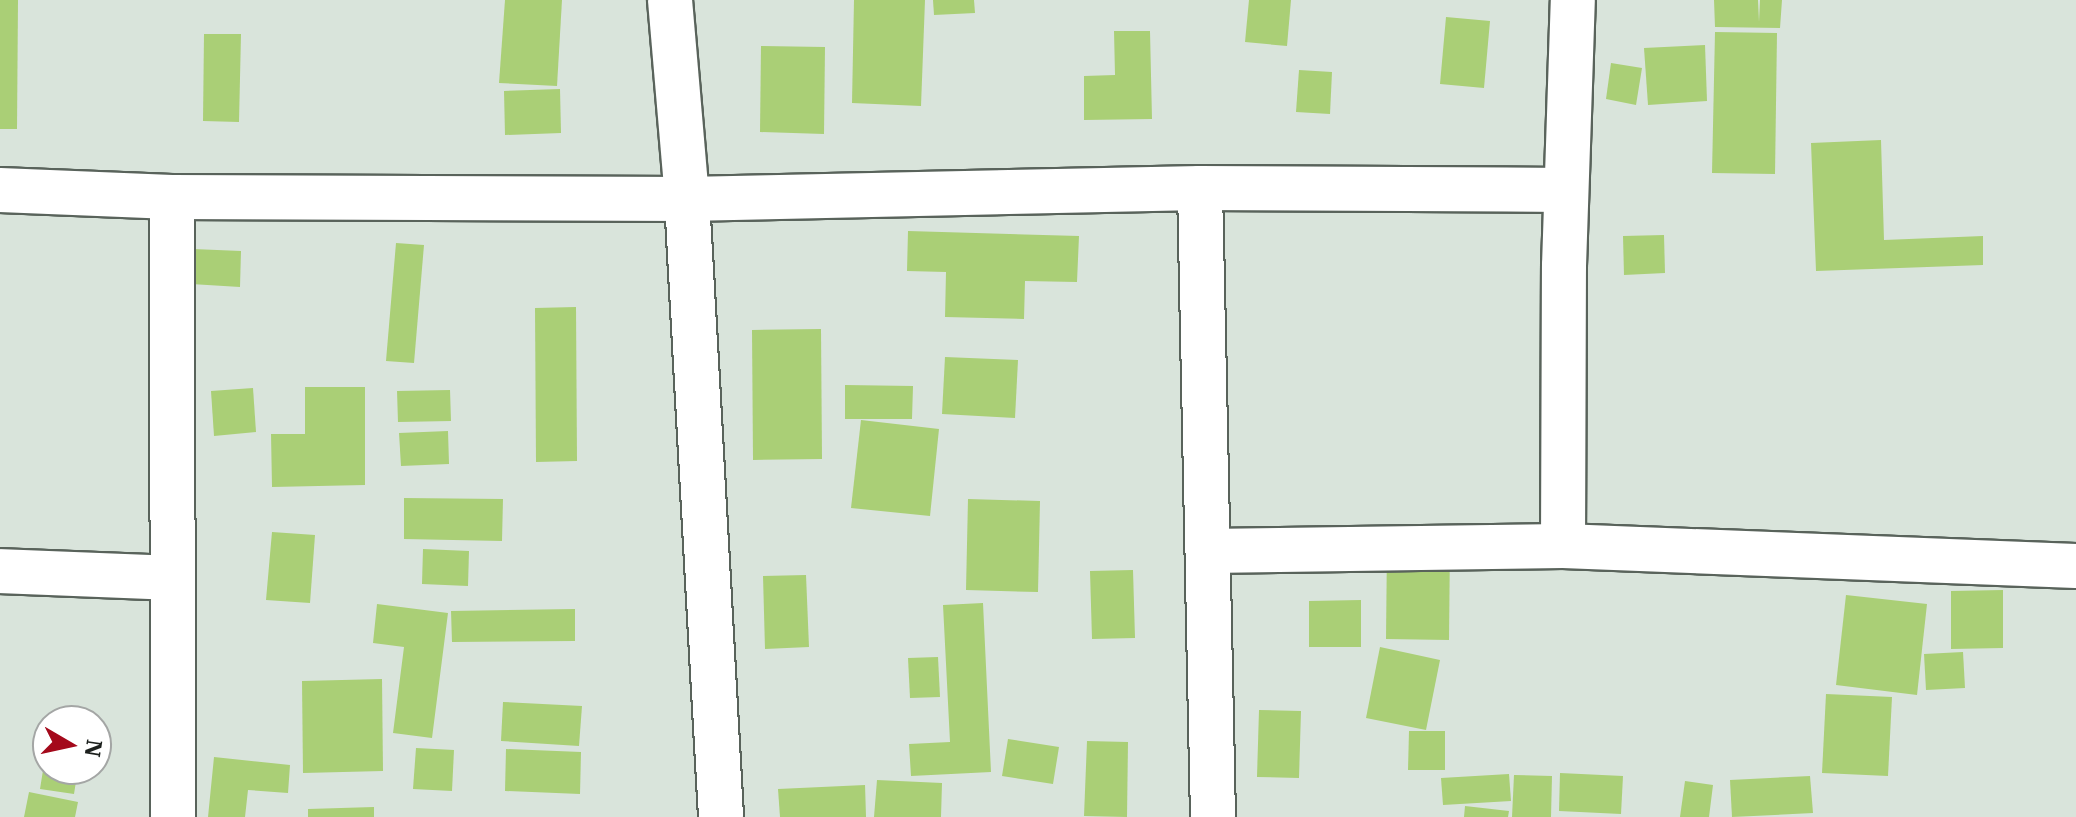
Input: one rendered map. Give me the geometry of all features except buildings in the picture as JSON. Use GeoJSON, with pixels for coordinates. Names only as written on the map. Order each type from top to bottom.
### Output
{"type":"FeatureCollection","features":[{"type":"Feature","properties":{"kind":"street"},"geometry":{"type":"LineString","coordinates":[[670,0],[687,199],[721,817]]}},
{"type":"Feature","properties":{"kind":"street"},"geometry":{"type":"LineString","coordinates":[[1563,546],[1566,190],[1573,0]]}},
{"type":"Feature","properties":{"kind":"street"},"geometry":{"type":"LineString","coordinates":[[1200,188],[1213,817]]}},
{"type":"Feature","properties":{"kind":"street"},"geometry":{"type":"LineString","coordinates":[[0,190],[172,197],[687,199],[1200,188],[1566,190]]}},
{"type":"Feature","properties":{"kind":"street"},"geometry":{"type":"LineString","coordinates":[[172,197],[173,817]]}},
{"type":"Feature","properties":{"kind":"street"},"geometry":{"type":"LineString","coordinates":[[1208,551],[1563,546],[2076,566]]}},
{"type":"Feature","properties":{"kind":"street"},"geometry":{"type":"LineString","coordinates":[[0,571],[172,578]]}}]}
